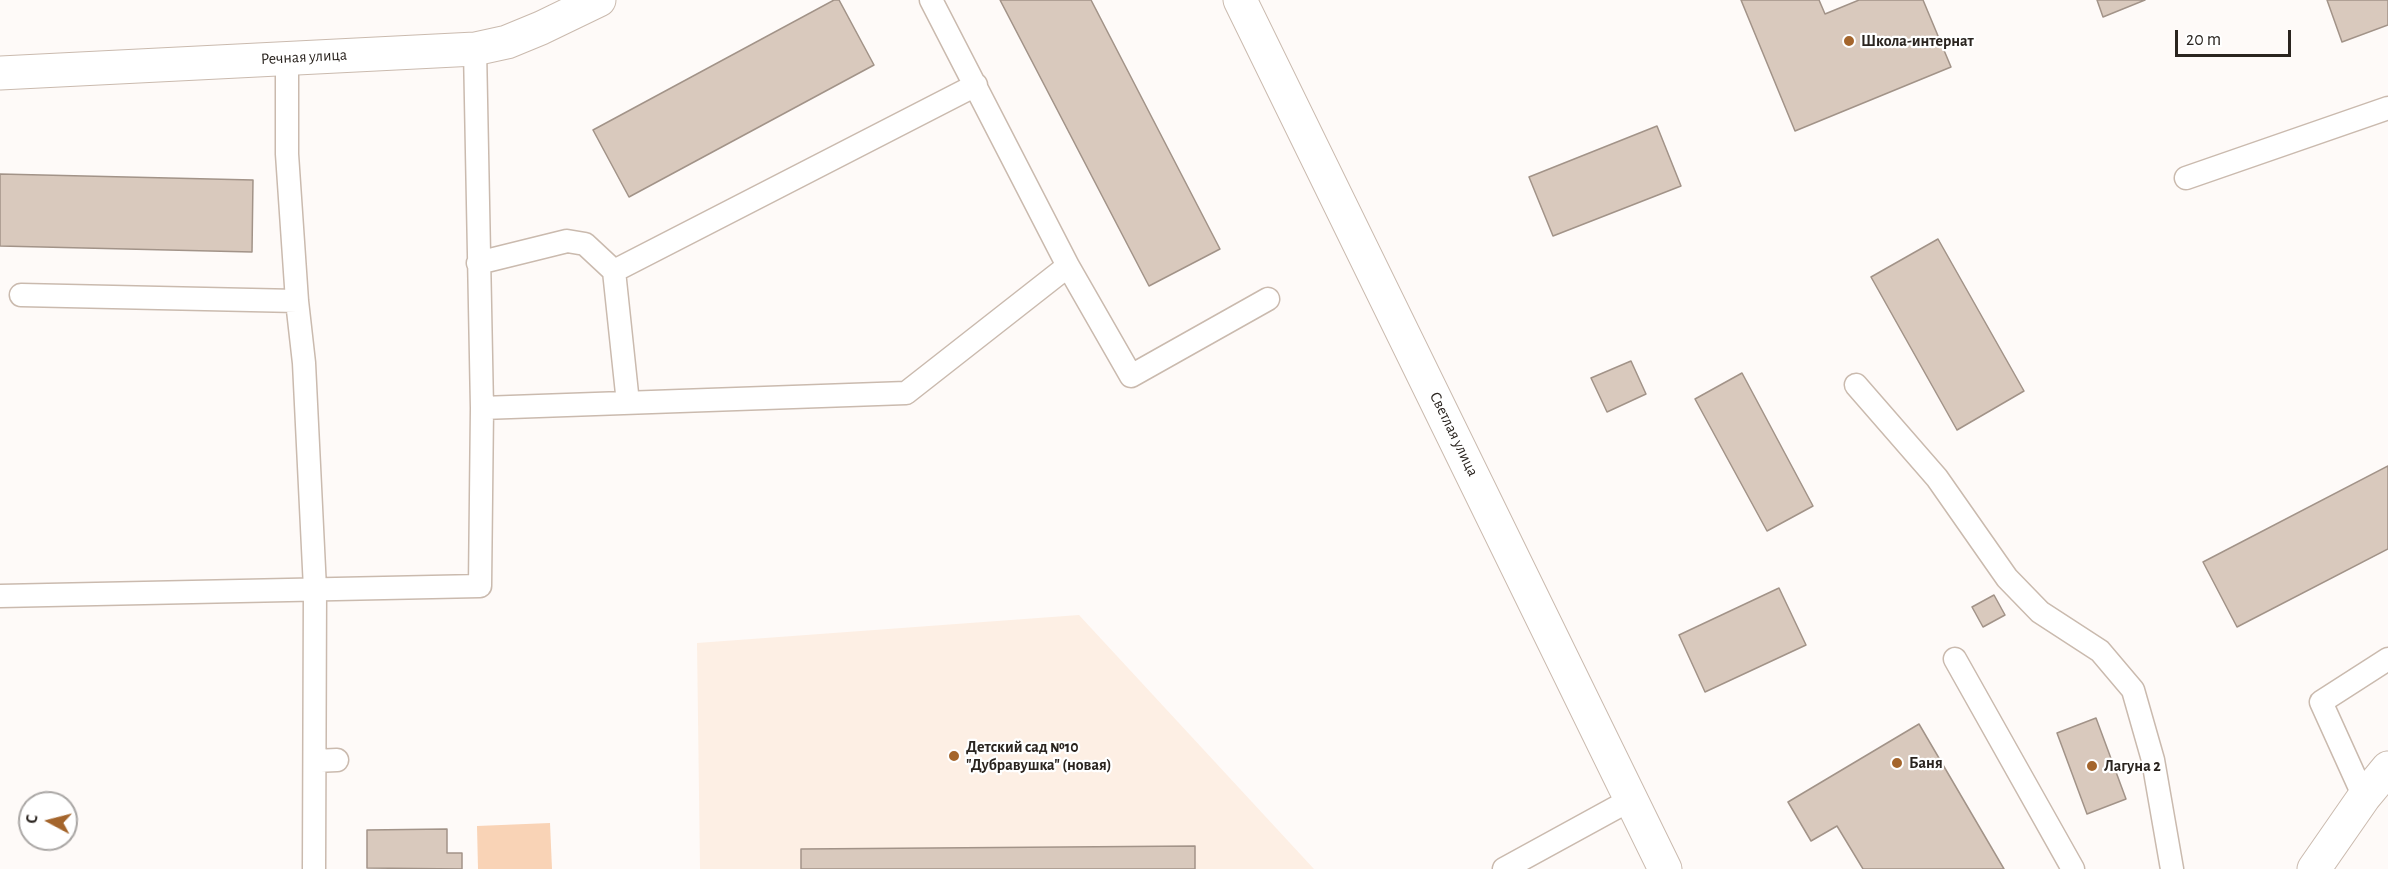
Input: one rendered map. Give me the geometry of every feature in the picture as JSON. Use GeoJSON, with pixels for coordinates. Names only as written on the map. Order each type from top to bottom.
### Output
{"type":"FeatureCollection","features":[{"type":"Feature","properties":{"kind":"street","name":"Речная улица"},"geometry":{"type":"LineString","coordinates":[[0,73],[475,49],[507,42],[599,0]]}},
{"type":"Feature","properties":{"kind":"street","name":"Светлая улица"},"geometry":{"type":"LineString","coordinates":[[1240,0],[1665,869]]}},
{"type":"Feature","properties":{"kind":"street"},"geometry":{"type":"LineString","coordinates":[[2314,869],[2364,797],[2388,768]]}},
{"type":"Feature","properties":{"kind":"lane"},"geometry":{"type":"LineString","coordinates":[[931,0],[1068,266],[1131,376],[1268,299]]}},
{"type":"Feature","properties":{"kind":"lane"},"geometry":{"type":"LineString","coordinates":[[0,596],[480,586],[482,408],[475,49]]}},
{"type":"Feature","properties":{"kind":"lane"},"geometry":{"type":"LineString","coordinates":[[287,58],[287,153],[297,301],[304,363],[326,761],[315,869]]}},
{"type":"Feature","properties":{"kind":"lane"},"geometry":{"type":"LineString","coordinates":[[614,271],[976,85]]}},
{"type":"Feature","properties":{"kind":"lane"},"geometry":{"type":"LineString","coordinates":[[2186,178],[2388,108]]}},
{"type":"Feature","properties":{"kind":"lane"},"geometry":{"type":"LineString","coordinates":[[478,263],[567,241],[585,244],[614,271],[628,403]]}},
{"type":"Feature","properties":{"kind":"lane"},"geometry":{"type":"LineString","coordinates":[[482,408],[906,393],[1068,266]]}},
{"type":"Feature","properties":{"kind":"lane"},"geometry":{"type":"LineString","coordinates":[[21,295],[297,301]]}},
{"type":"Feature","properties":{"kind":"lane"},"geometry":{"type":"LineString","coordinates":[[1856,385],[1937,478],[2007,578],[2040,612],[2100,651],[2133,690],[2153,760],[2172,869]]}},
{"type":"Feature","properties":{"kind":"lane"},"geometry":{"type":"LineString","coordinates":[[1955,659],[2073,869]]}},
{"type":"Feature","properties":{"kind":"lane"},"geometry":{"type":"LineString","coordinates":[[2364,797],[2321,702],[2388,659]]}},
{"type":"Feature","properties":{"kind":"lane"},"geometry":{"type":"LineString","coordinates":[[1504,869],[1630,800]]}},
{"type":"Feature","properties":{"kind":"shaded area","name":"Детский сад №10 \"Дубравушка\" (новая)"},"geometry":{"type":"Polygon","coordinates":[[[1079,615],[1314,869],[700,869],[697,643],[1079,615]]]}},
{"type":"Feature","properties":{"kind":"shaded area"},"geometry":{"type":"Polygon","coordinates":[[[550,823],[552,869],[478,869],[477,826],[550,823]]]}},
{"type":"Feature","properties":{"kind":"building"},"geometry":{"type":"Polygon","coordinates":[[[834,0],[839,0],[874,65],[629,197],[593,130],[834,0]]]}},
{"type":"Feature","properties":{"kind":"building"},"geometry":{"type":"Polygon","coordinates":[[[1000,0],[1091,0],[1220,249],[1149,286],[1000,0]]]}},
{"type":"Feature","properties":{"kind":"building","name":"Школа-интернат"},"geometry":{"type":"Polygon","coordinates":[[[1741,0],[1819,0],[1825,14],[1859,0],[1923,0],[1951,67],[1795,131],[1741,0]]]}},
{"type":"Feature","properties":{"kind":"building"},"geometry":{"type":"Polygon","coordinates":[[[2097,0],[2145,0],[2103,17],[2097,0]]]}},
{"type":"Feature","properties":{"kind":"building"},"geometry":{"type":"Polygon","coordinates":[[[2327,0],[2388,0],[2388,25],[2342,42],[2327,0]]]}},
{"type":"Feature","properties":{"kind":"building"},"geometry":{"type":"Polygon","coordinates":[[[1657,126],[1681,186],[1553,236],[1529,177],[1657,126]]]}},
{"type":"Feature","properties":{"kind":"building"},"geometry":{"type":"Polygon","coordinates":[[[0,174],[253,180],[252,252],[0,246],[0,174]]]}},
{"type":"Feature","properties":{"kind":"building"},"geometry":{"type":"Polygon","coordinates":[[[1938,239],[2024,391],[1957,430],[1871,277],[1938,239]]]}},
{"type":"Feature","properties":{"kind":"building"},"geometry":{"type":"Polygon","coordinates":[[[1631,361],[1646,394],[1607,412],[1591,378],[1631,361]]]}},
{"type":"Feature","properties":{"kind":"building"},"geometry":{"type":"Polygon","coordinates":[[[1742,373],[1813,506],[1767,531],[1695,399],[1742,373]]]}},
{"type":"Feature","properties":{"kind":"building"},"geometry":{"type":"Polygon","coordinates":[[[2388,466],[2388,549],[2237,627],[2203,562],[2388,466]]]}},
{"type":"Feature","properties":{"kind":"building"},"geometry":{"type":"Polygon","coordinates":[[[1779,588],[1806,645],[1705,692],[1679,635],[1779,588]]]}},
{"type":"Feature","properties":{"kind":"building"},"geometry":{"type":"Polygon","coordinates":[[[1994,595],[2005,615],[1983,627],[1972,607],[1994,595]]]}},
{"type":"Feature","properties":{"kind":"building","name":"Лагуна 2"},"geometry":{"type":"Polygon","coordinates":[[[2096,718],[2126,799],[2087,814],[2057,733],[2096,718]]]}},
{"type":"Feature","properties":{"kind":"building","name":"Баня"},"geometry":{"type":"Polygon","coordinates":[[[1919,724],[2004,869],[1863,869],[1837,826],[1811,841],[1788,802],[1919,724]]]}},
{"type":"Feature","properties":{"kind":"building"},"geometry":{"type":"Polygon","coordinates":[[[447,829],[447,853],[462,853],[462,869],[367,868],[367,830],[447,829]]]}},
{"type":"Feature","properties":{"kind":"building"},"geometry":{"type":"Polygon","coordinates":[[[1195,846],[1195,869],[801,869],[801,849],[1195,846]]]}},
{"type":"Feature","properties":{"kind":"place","name":"Школа-интернат"},"geometry":{"type":"Point","coordinates":[1849,41]}},
{"type":"Feature","properties":{"kind":"place","name":"Детский сад №10 \"Дубравушка\" (новая)"},"geometry":{"type":"Point","coordinates":[954,756]}},
{"type":"Feature","properties":{"kind":"place","name":"Баня"},"geometry":{"type":"Point","coordinates":[1897,763]}},
{"type":"Feature","properties":{"kind":"place","name":"Лагуна 2"},"geometry":{"type":"Point","coordinates":[2092,766]}}]}
